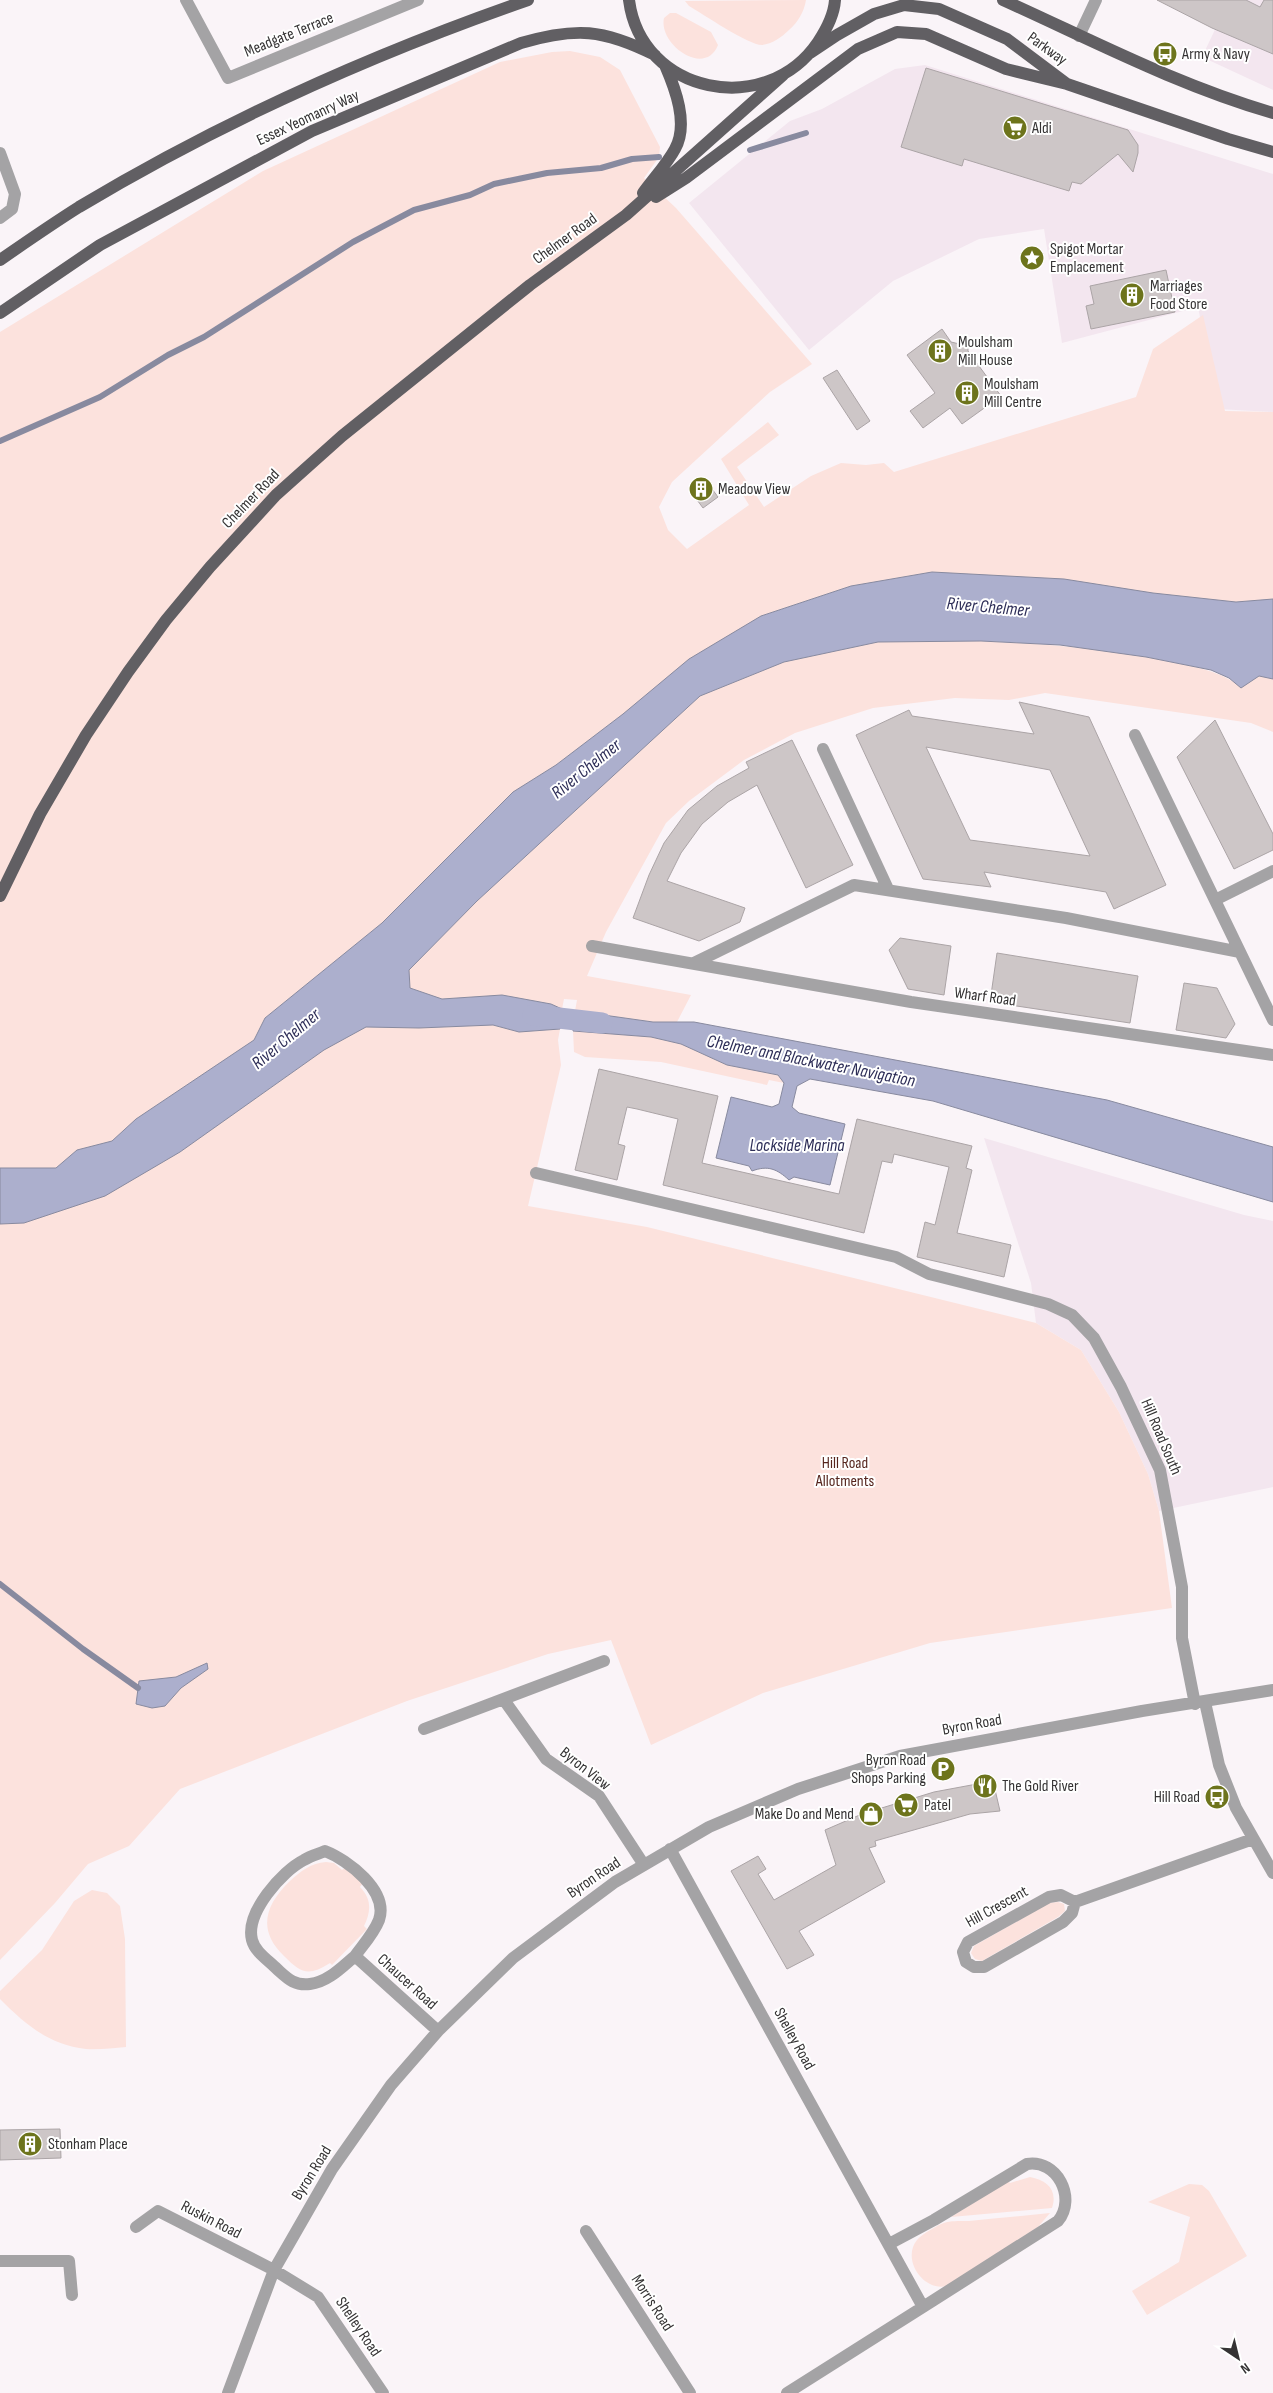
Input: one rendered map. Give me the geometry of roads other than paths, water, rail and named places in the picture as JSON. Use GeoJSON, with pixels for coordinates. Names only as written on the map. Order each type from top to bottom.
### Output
{"type":"FeatureCollection","features":[{"type":"Feature","properties":{"kind":"main road","name":"Essex Yeomanry Way"},"geometry":{"type":"LineString","coordinates":[[0,260],[78,208],[200,139],[327,78],[440,30],[528,0]]}},
{"type":"Feature","properties":{"kind":"main road"},"geometry":{"type":"LineString","coordinates":[[629,0],[635,23],[643,40],[665,64],[686,78],[710,87],[735,89],[752,86],[783,75]]}},
{"type":"Feature","properties":{"kind":"main road"},"geometry":{"type":"LineString","coordinates":[[810,53],[829,23],[835,0]]}},
{"type":"Feature","properties":{"kind":"main road","name":"Parkway"},"geometry":{"type":"LineString","coordinates":[[1003,0],[1166,76],[1222,98],[1273,113]]}},
{"type":"Feature","properties":{"kind":"main road","name":"Parkway"},"geometry":{"type":"LineString","coordinates":[[810,53],[874,14],[904,6],[939,9],[1007,39],[1067,84],[1228,139],[1273,152]]}},
{"type":"Feature","properties":{"kind":"main road"},"geometry":{"type":"LineString","coordinates":[[626,215],[686,178],[858,49],[897,32],[926,34],[1006,69],[1067,84]]}},
{"type":"Feature","properties":{"kind":"main road","name":"Essex Yeomanry Way"},"geometry":{"type":"LineString","coordinates":[[0,313],[100,245],[312,131],[521,43],[550,34],[594,33],[629,42],[654,54]]}},
{"type":"Feature","properties":{"kind":"main road","name":"Chelmer Road"},"geometry":{"type":"LineString","coordinates":[[0,896],[40,814],[86,735],[166,620],[210,566],[276,495],[342,436],[530,285],[626,215],[810,53]]}},
{"type":"Feature","properties":{"kind":"main road","name":"Chelmer Road"},"geometry":{"type":"LineString","coordinates":[[626,215],[676,147],[681,120],[676,90],[665,64]]}},
{"type":"Feature","properties":{"kind":"street","name":"Meadgate Terrace"},"geometry":{"type":"LineString","coordinates":[[186,0],[228,78],[418,0]]}},
{"type":"Feature","properties":{"kind":"street"},"geometry":{"type":"LineString","coordinates":[[1079,36],[1096,0]]}},
{"type":"Feature","properties":{"kind":"street"},"geometry":{"type":"LineString","coordinates":[[0,153],[5,161],[15,194],[12,209],[0,218]]}},
{"type":"Feature","properties":{"kind":"street"},"geometry":{"type":"LineString","coordinates":[[1135,734],[1273,1020]]}},
{"type":"Feature","properties":{"kind":"street"},"geometry":{"type":"LineString","coordinates":[[822,749],[888,889]]}},
{"type":"Feature","properties":{"kind":"street"},"geometry":{"type":"LineString","coordinates":[[1215,900],[1273,871]]}},
{"type":"Feature","properties":{"kind":"street"},"geometry":{"type":"LineString","coordinates":[[694,963],[854,885],[1066,918],[1240,952]]}},
{"type":"Feature","properties":{"kind":"street","name":"Wharf Road"},"geometry":{"type":"LineString","coordinates":[[592,946],[911,1002],[1273,1055]]}},
{"type":"Feature","properties":{"kind":"street","name":"Hill Road South"},"geometry":{"type":"LineString","coordinates":[[536,1173],[896,1257],[928,1274],[1048,1304],[1072,1315],[1094,1338],[1121,1387],[1160,1470],[1182,1587],[1182,1638],[1200,1703]]}},
{"type":"Feature","properties":{"kind":"street"},"geometry":{"type":"LineString","coordinates":[[424,1729],[604,1661]]}},
{"type":"Feature","properties":{"kind":"street","name":"Byron Road"},"geometry":{"type":"LineString","coordinates":[[228,2393],[274,2270],[332,2170],[391,2085],[438,2031],[512,1958],[576,1910],[644,1865],[709,1827],[798,1790],[900,1756],[1273,1690]]}},
{"type":"Feature","properties":{"kind":"street","name":"Byron View"},"geometry":{"type":"LineString","coordinates":[[504,1700],[546,1759],[599,1796],[644,1865]]}},
{"type":"Feature","properties":{"kind":"street"},"geometry":{"type":"LineString","coordinates":[[1200,1703],[1219,1765],[1236,1808],[1273,1873]]}},
{"type":"Feature","properties":{"kind":"street"},"geometry":{"type":"LineString","coordinates":[[1075,1902],[1253,1839]]}},
{"type":"Feature","properties":{"kind":"street","name":"Shelley Road"},"geometry":{"type":"LineString","coordinates":[[670,1849],[924,2307]]}},
{"type":"Feature","properties":{"kind":"street","name":"Chaucer Road"},"geometry":{"type":"LineString","coordinates":[[325,1851],[342,1857],[370,1883],[378,1900],[380,1919],[370,1937],[355,1956],[332,1976],[310,1984],[291,1982],[258,1950],[252,1939],[252,1924],[260,1903],[278,1882],[302,1860],[325,1851]]}},
{"type":"Feature","properties":{"kind":"street","name":"Hill Crescent"},"geometry":{"type":"LineString","coordinates":[[1061,1895],[1075,1902],[1072,1913],[1063,1922],[984,1967],[974,1968],[966,1962],[963,1952],[968,1942],[1049,1897],[1061,1895]]}},
{"type":"Feature","properties":{"kind":"street","name":"Chaucer Road"},"geometry":{"type":"LineString","coordinates":[[355,1956],[438,2031]]}},
{"type":"Feature","properties":{"kind":"street"},"geometry":{"type":"LineString","coordinates":[[787,2393],[1058,2221],[1066,2210],[1067,2203],[1060,2182],[1044,2164],[1036,2162],[1027,2164],[934,2220],[889,2244]]}},
{"type":"Feature","properties":{"kind":"street","name":"Ruskin Road"},"geometry":{"type":"LineString","coordinates":[[136,2227],[158,2211],[274,2270]]}},
{"type":"Feature","properties":{"kind":"street","name":"Morris Road"},"geometry":{"type":"LineString","coordinates":[[586,2231],[690,2393]]}},
{"type":"Feature","properties":{"kind":"street"},"geometry":{"type":"LineString","coordinates":[[0,2260],[69,2261],[72,2295]]}},
{"type":"Feature","properties":{"kind":"street","name":"Shelley Road"},"geometry":{"type":"LineString","coordinates":[[274,2270],[318,2297],[383,2393]]}},
{"type":"Feature","properties":{"kind":"water","name":"River Chelmer"},"geometry":{"type":"Polygon","coordinates":[[[932,572],[1064,579],[1153,593],[1236,602],[1273,599],[1273,679],[1259,676],[1241,688],[1229,678],[1211,670],[1146,657],[1060,645],[981,641],[878,642],[784,662],[700,696],[477,901],[409,970],[410,988],[442,999],[502,995],[551,1004],[562,1009],[560,1029],[519,1032],[493,1025],[419,1028],[366,1027],[324,1050],[180,1152],[105,1196],[24,1223],[0,1224],[0,1168],[56,1168],[77,1150],[112,1141],[136,1119],[254,1040],[265,1018],[382,923],[513,792],[556,765],[623,714],[689,659],[761,616],[851,586],[932,572]]]}},
{"type":"Feature","properties":{"kind":"water","name":"Lockside Marina"},"geometry":{"type":"Polygon","coordinates":[[[575,1011],[653,1022],[694,1022],[1107,1100],[1273,1147],[1273,1202],[933,1101],[810,1079],[797,1086],[792,1107],[799,1113],[845,1124],[830,1185],[794,1177],[789,1180],[780,1173],[768,1168],[752,1171],[749,1166],[716,1158],[731,1097],[772,1107],[779,1104],[784,1083],[778,1075],[727,1065],[681,1044],[651,1037],[573,1031],[575,1011]]]}},
{"type":"Feature","properties":{"kind":"water"},"geometry":{"type":"Polygon","coordinates":[[[207,1663],[208,1669],[181,1688],[165,1706],[152,1708],[136,1704],[139,1681],[176,1677],[207,1663]]]}},
{"type":"Feature","properties":{"kind":"waterway"},"geometry":{"type":"LineString","coordinates":[[750,150],[806,133]]}},
{"type":"Feature","properties":{"kind":"waterway"},"geometry":{"type":"LineString","coordinates":[[0,441],[100,397],[168,355],[204,337],[353,242],[414,210],[470,195],[494,184],[547,173],[601,168],[632,159],[659,157]]}},
{"type":"Feature","properties":{"kind":"waterway","name":"Chelmer and Blackwater Navigation"},"geometry":{"type":"LineString","coordinates":[[533,1015],[602,1023]]}},
{"type":"Feature","properties":{"kind":"waterway"},"geometry":{"type":"LineString","coordinates":[[0,1584],[83,1649],[138,1688]]}},
{"type":"Feature","properties":{"kind":"place","name":"Army & Navy"},"geometry":{"type":"Point","coordinates":[1165,54]}},
{"type":"Feature","properties":{"kind":"place","name":"Aldi"},"geometry":{"type":"Point","coordinates":[1015,128]}},
{"type":"Feature","properties":{"kind":"place","name":"Spigot Mortar Emplacement"},"geometry":{"type":"Point","coordinates":[1032,258]}},
{"type":"Feature","properties":{"kind":"place","name":"Marriages Food Store"},"geometry":{"type":"Point","coordinates":[1132,295]}},
{"type":"Feature","properties":{"kind":"place","name":"Moulsham Mill House"},"geometry":{"type":"Point","coordinates":[940,351]}},
{"type":"Feature","properties":{"kind":"place","name":"Moulsham Mill Centre"},"geometry":{"type":"Point","coordinates":[967,393]}},
{"type":"Feature","properties":{"kind":"place","name":"Meadow View"},"geometry":{"type":"Point","coordinates":[701,489]}},
{"type":"Feature","properties":{"kind":"place","name":"Byron Road Shops Parking"},"geometry":{"type":"Point","coordinates":[943,1769]}},
{"type":"Feature","properties":{"kind":"place","name":"The Gold River"},"geometry":{"type":"Point","coordinates":[985,1786]}},
{"type":"Feature","properties":{"kind":"place","name":"Hill Road"},"geometry":{"type":"Point","coordinates":[1217,1797]}},
{"type":"Feature","properties":{"kind":"place","name":"Patel"},"geometry":{"type":"Point","coordinates":[906,1805]}},
{"type":"Feature","properties":{"kind":"place","name":"Make Do and Mend"},"geometry":{"type":"Point","coordinates":[871,1814]}},
{"type":"Feature","properties":{"kind":"place","name":"Stonham Place"},"geometry":{"type":"Point","coordinates":[30,2144]}},
{"type":"Feature","properties":{"kind":"park label","name":"Hill Road Allotments"},"geometry":{"type":"Point","coordinates":[845,1472]}}]}
